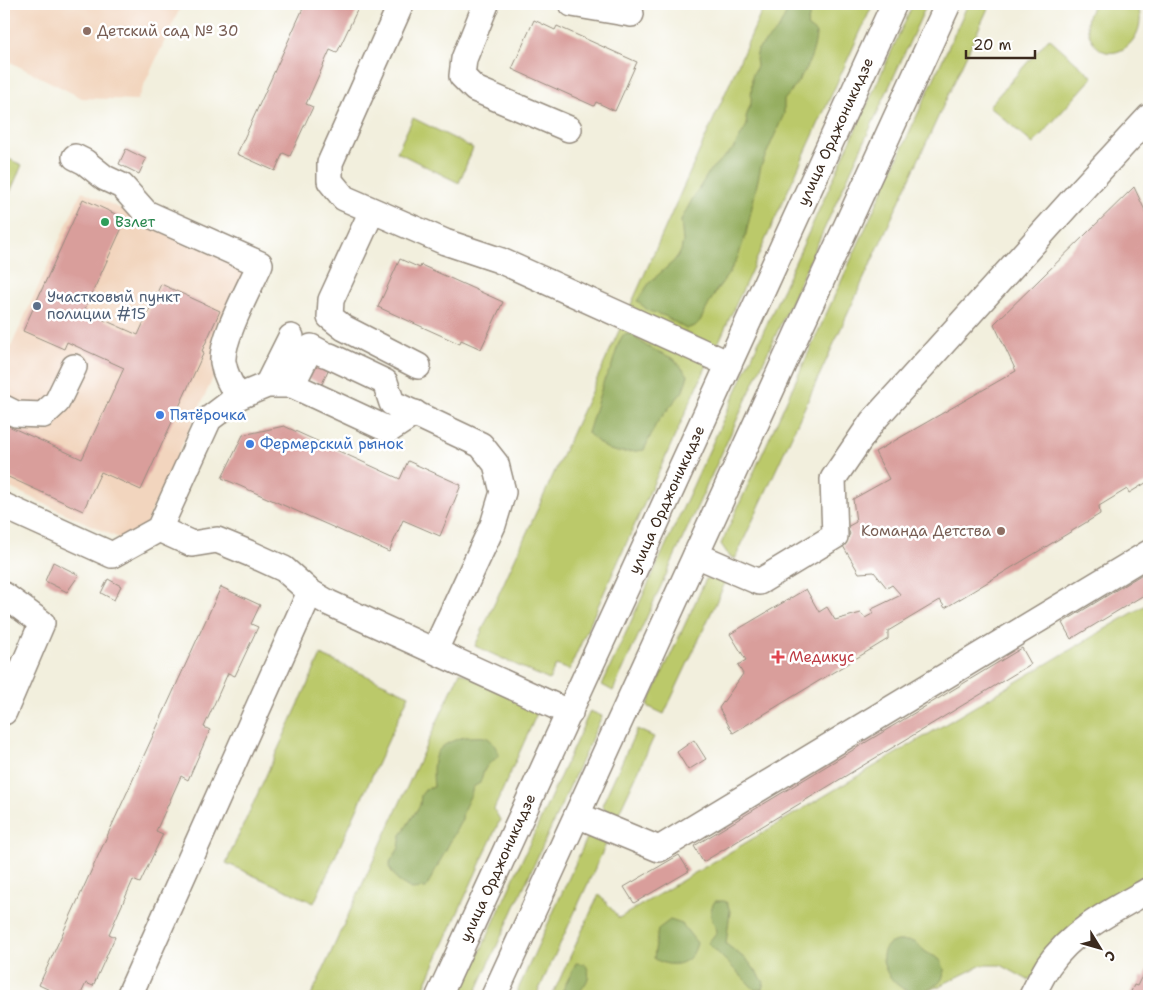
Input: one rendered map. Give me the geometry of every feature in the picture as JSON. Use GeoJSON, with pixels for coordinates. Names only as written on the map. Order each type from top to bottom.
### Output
{"type":"FeatureCollection","features":[{"type":"Feature","properties":{"kind":"street"},"geometry":{"type":"LineString","coordinates":[[401,4],[330,163],[330,181],[344,198],[445,242],[499,260],[729,364]]}},
{"type":"Feature","properties":{"kind":"street"},"geometry":{"type":"LineString","coordinates":[[486,4],[464,59],[462,76],[475,89],[568,129]]}},
{"type":"Feature","properties":{"kind":"street"},"geometry":{"type":"LineString","coordinates":[[572,4],[631,14]]}},
{"type":"Feature","properties":{"kind":"street","name":"улица Орджоникидзе"},"geometry":{"type":"LineString","coordinates":[[440,996],[894,4]]}},
{"type":"Feature","properties":{"kind":"street"},"geometry":{"type":"LineString","coordinates":[[494,996],[948,4]]}},
{"type":"Feature","properties":{"kind":"street"},"geometry":{"type":"LineString","coordinates":[[696,555],[759,582],[834,536],[833,479],[872,422],[1149,117]]}},
{"type":"Feature","properties":{"kind":"street"},"geometry":{"type":"LineString","coordinates":[[76,157],[104,178],[122,186],[146,213],[260,264],[227,338],[223,360],[227,379],[238,397]]}},
{"type":"Feature","properties":{"kind":"street"},"geometry":{"type":"LineString","coordinates":[[372,211],[331,300],[330,317],[344,328],[418,366]]}},
{"type":"Feature","properties":{"kind":"street"},"geometry":{"type":"LineString","coordinates":[[267,385],[291,337]]}},
{"type":"Feature","properties":{"kind":"street"},"geometry":{"type":"LineString","coordinates":[[292,385],[311,347],[385,382],[392,403],[481,445],[496,464],[503,492],[493,525],[435,650]]}},
{"type":"Feature","properties":{"kind":"street"},"geometry":{"type":"LineString","coordinates":[[4,408],[16,414],[43,415],[57,402],[74,367]]}},
{"type":"Feature","properties":{"kind":"street"},"geometry":{"type":"LineString","coordinates":[[4,506],[112,555],[159,529],[209,420],[238,397],[267,385],[292,385],[388,430],[415,413]]}},
{"type":"Feature","properties":{"kind":"street"},"geometry":{"type":"LineString","coordinates":[[159,529],[192,544],[217,540],[284,569],[310,592],[329,603],[570,713]]}},
{"type":"Feature","properties":{"kind":"street"},"geometry":{"type":"LineString","coordinates":[[577,815],[659,849],[1149,553]]}},
{"type":"Feature","properties":{"kind":"street"},"geometry":{"type":"LineString","coordinates":[[129,996],[310,592]]}},
{"type":"Feature","properties":{"kind":"street"},"geometry":{"type":"LineString","coordinates":[[4,595],[42,623],[4,712]]}},
{"type":"Feature","properties":{"kind":"street"},"geometry":{"type":"LineString","coordinates":[[1032,996],[1048,966],[1071,940],[1107,914],[1149,890]]}},
{"type":"Feature","properties":{"kind":"shaded area","name":"Детский сад № 30"},"geometry":{"type":"Polygon","coordinates":[[[4,4],[182,4],[137,100],[82,98],[4,59],[4,4]]]}},
{"type":"Feature","properties":{"kind":"shaded area"},"geometry":{"type":"Polygon","coordinates":[[[82,191],[261,273],[136,546],[4,485],[4,362],[82,191]]]}},
{"type":"Feature","properties":{"kind":"green space"},"geometry":{"type":"Polygon","coordinates":[[[765,4],[873,4],[717,346],[629,309],[765,4]]]}},
{"type":"Feature","properties":{"kind":"green space"},"geometry":{"type":"Polygon","coordinates":[[[788,4],[822,4],[819,9],[810,14],[807,26],[816,33],[813,51],[806,69],[784,100],[784,114],[761,166],[746,234],[738,257],[716,291],[700,321],[695,326],[686,329],[665,316],[649,311],[637,301],[650,282],[674,261],[681,251],[683,241],[681,220],[711,169],[733,149],[747,125],[746,117],[751,103],[752,76],[757,66],[758,49],[778,30],[787,12],[788,4]]]}},
{"type":"Feature","properties":{"kind":"green space"},"geometry":{"type":"Polygon","coordinates":[[[913,4],[927,4],[613,691],[602,685],[913,4]]]}},
{"type":"Feature","properties":{"kind":"green space"},"geometry":{"type":"Polygon","coordinates":[[[968,4],[990,4],[735,559],[729,556],[721,544],[968,4]]]}},
{"type":"Feature","properties":{"kind":"green space"},"geometry":{"type":"Polygon","coordinates":[[[1095,4],[1137,4],[1140,17],[1138,30],[1133,40],[1125,48],[1115,52],[1105,52],[1096,46],[1087,25],[1089,14],[1095,4]]]}},
{"type":"Feature","properties":{"kind":"green space"},"geometry":{"type":"Polygon","coordinates":[[[1049,38],[1093,77],[1033,144],[989,106],[1049,38]]]}},
{"type":"Feature","properties":{"kind":"green space"},"geometry":{"type":"Polygon","coordinates":[[[413,118],[473,148],[459,183],[397,152],[413,118]]]}},
{"type":"Feature","properties":{"kind":"green space"},"geometry":{"type":"Polygon","coordinates":[[[4,157],[22,165],[4,206],[4,157]]]}},
{"type":"Feature","properties":{"kind":"green space"},"geometry":{"type":"Polygon","coordinates":[[[623,322],[708,363],[569,670],[556,665],[549,680],[475,646],[623,322]]]}},
{"type":"Feature","properties":{"kind":"green space"},"geometry":{"type":"Polygon","coordinates":[[[631,334],[646,346],[674,359],[688,375],[683,391],[656,424],[644,450],[619,452],[607,449],[588,433],[604,380],[611,368],[619,342],[623,335],[631,334]]]}},
{"type":"Feature","properties":{"kind":"green space"},"geometry":{"type":"Polygon","coordinates":[[[719,576],[727,579],[664,714],[647,706],[706,579],[719,576]]]}},
{"type":"Feature","properties":{"kind":"green space"},"geometry":{"type":"Polygon","coordinates":[[[1149,603],[1149,881],[1028,980],[1001,965],[982,965],[919,996],[552,996],[599,894],[619,918],[1149,603]]]}},
{"type":"Feature","properties":{"kind":"green space"},"geometry":{"type":"Polygon","coordinates":[[[321,655],[409,695],[314,903],[226,863],[321,655]]]}},
{"type":"Feature","properties":{"kind":"green space"},"geometry":{"type":"Polygon","coordinates":[[[460,672],[539,709],[494,809],[500,820],[420,996],[311,996],[460,672]]]}},
{"type":"Feature","properties":{"kind":"green space"},"geometry":{"type":"Polygon","coordinates":[[[590,711],[602,716],[474,996],[460,996],[590,711]]]}},
{"type":"Feature","properties":{"kind":"green space"},"geometry":{"type":"Polygon","coordinates":[[[637,729],[654,737],[616,819],[609,816],[602,805],[637,729]]]}},
{"type":"Feature","properties":{"kind":"green space"},"geometry":{"type":"Polygon","coordinates":[[[465,737],[490,739],[499,754],[486,768],[480,783],[473,787],[463,811],[462,819],[426,888],[411,889],[398,881],[389,867],[390,862],[399,848],[401,835],[420,805],[421,795],[426,789],[434,787],[433,767],[437,753],[447,744],[465,737]]]}},
{"type":"Feature","properties":{"kind":"green space"},"geometry":{"type":"Polygon","coordinates":[[[600,837],[608,840],[536,996],[515,996],[587,838],[600,837]]]}},
{"type":"Feature","properties":{"kind":"green space"},"geometry":{"type":"Polygon","coordinates":[[[715,901],[727,903],[730,911],[726,944],[748,961],[764,982],[762,989],[755,990],[708,943],[716,933],[711,915],[715,901]]]}},
{"type":"Feature","properties":{"kind":"green space"},"geometry":{"type":"Polygon","coordinates":[[[670,920],[682,924],[697,943],[692,955],[678,964],[663,963],[654,958],[658,929],[670,920]]]}},
{"type":"Feature","properties":{"kind":"green space"},"geometry":{"type":"Polygon","coordinates":[[[898,941],[914,942],[926,952],[939,959],[944,969],[944,974],[938,984],[926,990],[911,991],[901,987],[893,980],[886,971],[883,961],[884,952],[888,945],[898,941]]]}},
{"type":"Feature","properties":{"kind":"green space"},"geometry":{"type":"Polygon","coordinates":[[[576,963],[585,964],[589,973],[587,981],[576,996],[560,996],[576,963]]]}},
{"type":"Feature","properties":{"kind":"building"},"geometry":{"type":"Polygon","coordinates":[[[305,4],[360,4],[337,53],[330,50],[306,104],[313,107],[290,156],[283,153],[275,171],[237,154],[305,4]]]}},
{"type":"Feature","properties":{"kind":"building"},"geometry":{"type":"Polygon","coordinates":[[[534,20],[555,30],[557,26],[637,62],[615,111],[596,102],[594,106],[512,69],[534,20]]]}},
{"type":"Feature","properties":{"kind":"building"},"geometry":{"type":"Polygon","coordinates":[[[126,149],[146,159],[139,174],[119,164],[126,149]]]}},
{"type":"Feature","properties":{"kind":"building"},"geometry":{"type":"Polygon","coordinates":[[[1134,187],[1149,219],[1149,481],[1129,493],[1127,489],[1099,506],[1100,514],[945,608],[940,600],[888,631],[888,639],[733,733],[719,708],[743,674],[738,665],[746,660],[730,634],[806,589],[819,612],[827,607],[835,620],[861,613],[865,618],[874,613],[872,609],[901,595],[892,585],[887,588],[874,572],[859,573],[843,546],[850,534],[847,527],[856,522],[853,499],[889,479],[875,452],[1016,371],[994,324],[1134,187]]]}},
{"type":"Feature","properties":{"kind":"building"},"geometry":{"type":"Polygon","coordinates":[[[83,199],[126,219],[84,311],[138,335],[161,284],[220,311],[202,351],[204,352],[141,490],[101,472],[83,511],[4,475],[4,424],[82,459],[124,368],[67,342],[64,349],[23,331],[83,199]]]}},
{"type":"Feature","properties":{"kind":"building"},"geometry":{"type":"Polygon","coordinates":[[[400,259],[420,268],[421,265],[503,302],[481,349],[461,340],[460,344],[378,307],[400,259]]]}},
{"type":"Feature","properties":{"kind":"building"},"geometry":{"type":"Polygon","coordinates":[[[313,361],[329,368],[322,384],[305,377],[313,361]]]}},
{"type":"Feature","properties":{"kind":"building"},"geometry":{"type":"Polygon","coordinates":[[[284,426],[400,479],[408,461],[461,485],[440,536],[403,520],[389,552],[222,478],[243,435],[284,426]]]}},
{"type":"Feature","properties":{"kind":"building"},"geometry":{"type":"Polygon","coordinates":[[[53,562],[79,575],[67,592],[45,581],[53,562]]]}},
{"type":"Feature","properties":{"kind":"building"},"geometry":{"type":"Polygon","coordinates":[[[1149,570],[1149,592],[1071,639],[1062,623],[1149,570]]]}},
{"type":"Feature","properties":{"kind":"building"},"geometry":{"type":"Polygon","coordinates":[[[108,579],[121,586],[114,600],[101,593],[108,579]]]}},
{"type":"Feature","properties":{"kind":"building"},"geometry":{"type":"Polygon","coordinates":[[[221,587],[260,605],[251,624],[258,627],[235,676],[228,673],[204,727],[210,730],[188,780],[181,776],[156,831],[163,834],[140,883],[133,880],[109,934],[115,937],[93,986],[86,983],[80,996],[62,996],[39,985],[221,587]]]}},
{"type":"Feature","properties":{"kind":"building"},"geometry":{"type":"Polygon","coordinates":[[[1022,648],[1031,664],[703,862],[694,846],[1022,648]]]}},
{"type":"Feature","properties":{"kind":"building"},"geometry":{"type":"Polygon","coordinates":[[[694,740],[706,759],[688,770],[677,752],[694,740]]]}},
{"type":"Feature","properties":{"kind":"building"},"geometry":{"type":"Polygon","coordinates":[[[679,855],[689,871],[634,903],[624,887],[679,855]]]}},
{"type":"Feature","properties":{"kind":"building"},"geometry":{"type":"Polygon","coordinates":[[[1149,967],[1149,996],[1129,996],[1134,985],[1137,986],[1142,976],[1144,978],[1149,967]]]}},
{"type":"Feature","properties":{"kind":"place","name":"Детский сад № 30"},"geometry":{"type":"Point","coordinates":[87,31]}},
{"type":"Feature","properties":{"kind":"place","name":"Взлет"},"geometry":{"type":"Point","coordinates":[105,222]}},
{"type":"Feature","properties":{"kind":"place","name":"Участковый пункт полиции #15"},"geometry":{"type":"Point","coordinates":[37,306]}},
{"type":"Feature","properties":{"kind":"place","name":"Пятёрочка"},"geometry":{"type":"Point","coordinates":[160,415]}},
{"type":"Feature","properties":{"kind":"place","name":"Фермерский рынок"},"geometry":{"type":"Point","coordinates":[250,444]}},
{"type":"Feature","properties":{"kind":"place","name":"Команда Детства"},"geometry":{"type":"Point","coordinates":[1001,531]}},
{"type":"Feature","properties":{"kind":"place","name":"Медикус"},"geometry":{"type":"Point","coordinates":[778,657]}}]}
